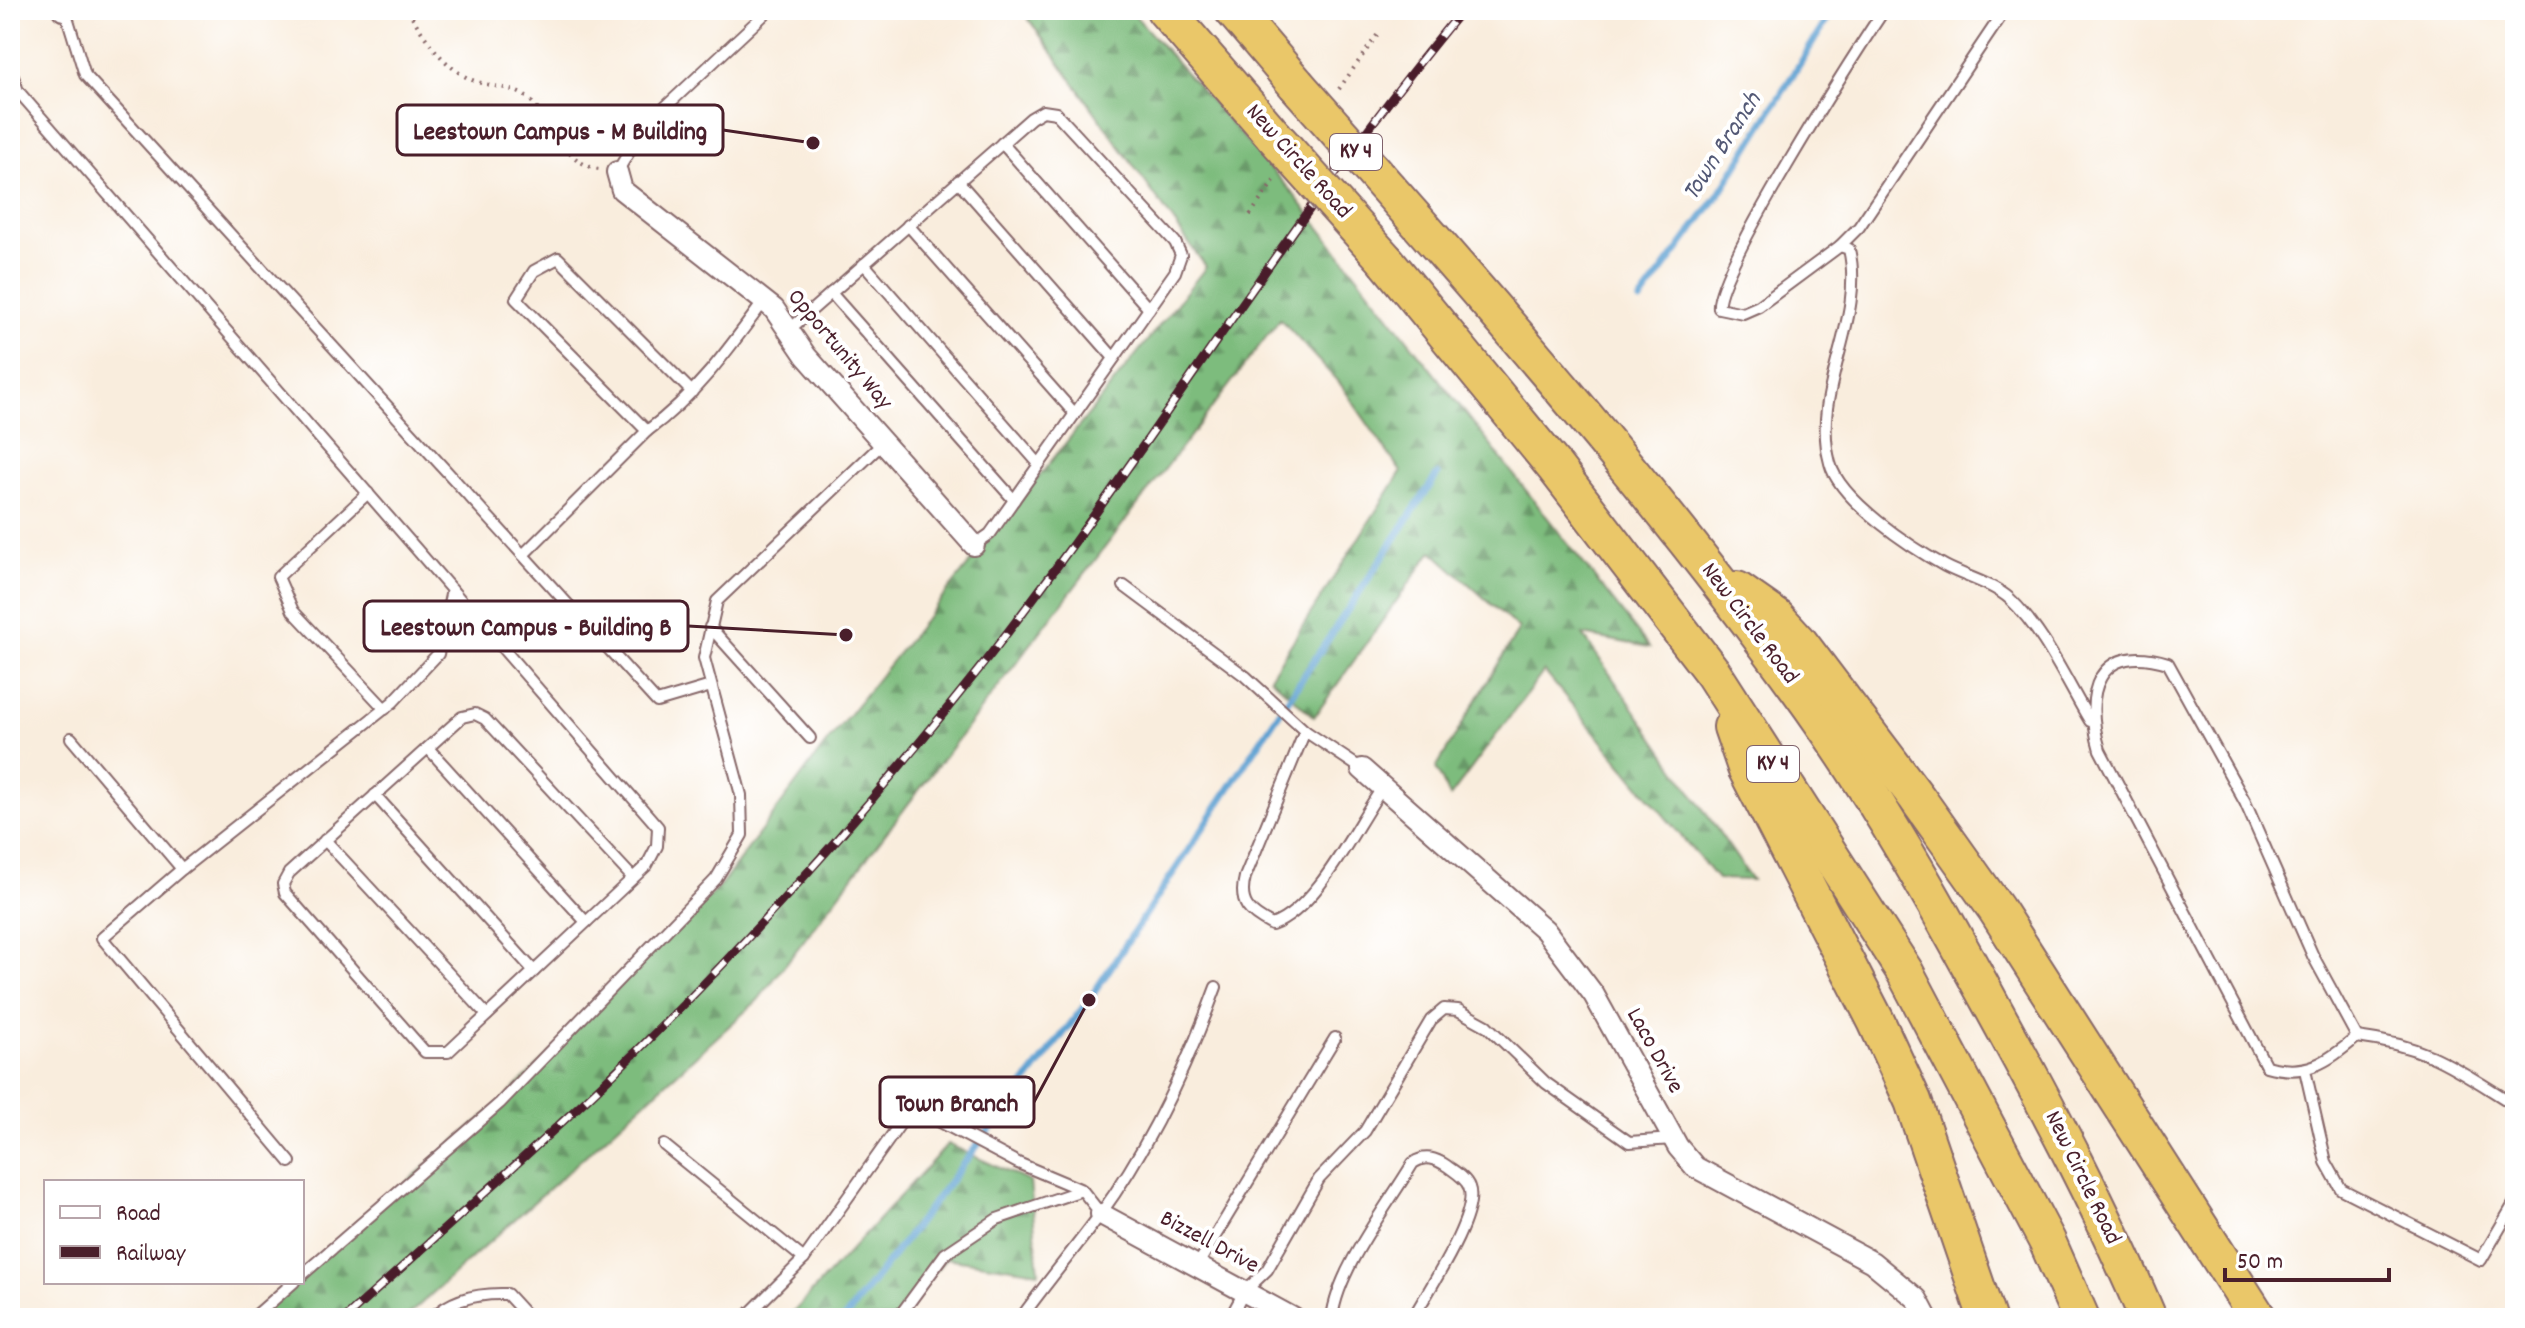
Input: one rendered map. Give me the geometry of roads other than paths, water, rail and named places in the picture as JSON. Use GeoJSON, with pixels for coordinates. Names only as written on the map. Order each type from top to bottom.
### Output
{"type":"FeatureCollection","features":[{"type":"Feature","properties":{"kind":"highway","name":"New Circle Road"},"geometry":{"type":"LineString","coordinates":[[1165,10],[1387,262],[1554,466],[1713,673],[1905,972],[2047,1241],[2081,1318]]}},
{"type":"Feature","properties":{"kind":"highway","name":"New Circle Road"},"geometry":{"type":"LineString","coordinates":[[1233,10],[1596,429],[1714,574],[1812,708],[1887,821],[2064,1138],[2148,1318]]}},
{"type":"Feature","properties":{"kind":"highway"},"geometry":{"type":"LineString","coordinates":[[1714,574],[1777,618],[1917,798],[1996,909],[2258,1318]]}},
{"type":"Feature","properties":{"kind":"highway"},"geometry":{"type":"LineString","coordinates":[[1713,673],[1746,768],[1876,1021],[1913,1101],[1987,1318]]}},
{"type":"Feature","properties":{"kind":"street","name":"Opportunity Way"},"geometry":{"type":"LineString","coordinates":[[617,172],[622,190],[764,301],[806,356],[974,545]]}},
{"type":"Feature","properties":{"kind":"street","name":"Laco Drive"},"geometry":{"type":"LineString","coordinates":[[1362,769],[1545,930],[1594,995],[1673,1139],[1695,1167],[1872,1262],[1901,1282],[1917,1299],[1927,1318]]}},
{"type":"Feature","properties":{"kind":"street","name":"Bizzell Drive"},"geometry":{"type":"LineString","coordinates":[[1101,1214],[1293,1318]]}},
{"type":"Feature","properties":{"kind":"lane"},"geometry":{"type":"LineString","coordinates":[[65,10],[85,75],[657,702],[711,686]]}},
{"type":"Feature","properties":{"kind":"lane"},"geometry":{"type":"LineString","coordinates":[[617,172],[644,127],[769,10]]}},
{"type":"Feature","properties":{"kind":"lane"},"geometry":{"type":"LineString","coordinates":[[1884,10],[1827,95],[1749,235],[1724,283],[1719,308],[1743,313],[1759,306],[1840,246],[1859,227],[2005,10]]}},
{"type":"Feature","properties":{"kind":"lane"},"geometry":{"type":"LineString","coordinates":[[10,68],[18,91],[658,827],[657,846],[647,865],[448,1052],[425,1052],[285,893],[283,884],[289,873],[462,717],[475,714],[485,719],[633,878]]}},
{"type":"Feature","properties":{"kind":"lane"},"geometry":{"type":"LineString","coordinates":[[789,330],[1002,143],[1043,111],[1056,113],[1175,242],[1181,255],[1175,272],[990,534],[974,545]]}},
{"type":"Feature","properties":{"kind":"lane"},"geometry":{"type":"LineString","coordinates":[[1002,143],[1149,309]]}},
{"type":"Feature","properties":{"kind":"lane"},"geometry":{"type":"LineString","coordinates":[[958,181],[1114,358]]}},
{"type":"Feature","properties":{"kind":"lane"},"geometry":{"type":"LineString","coordinates":[[908,225],[1075,414]]}},
{"type":"Feature","properties":{"kind":"lane"},"geometry":{"type":"LineString","coordinates":[[1840,246],[1849,249],[1853,295],[1826,404],[1825,433],[1830,466],[1858,504],[1895,535],[2012,601],[2040,637],[2093,725]]}},
{"type":"Feature","properties":{"kind":"lane"},"geometry":{"type":"LineString","coordinates":[[647,431],[516,299],[534,271],[558,258],[692,392]]}},
{"type":"Feature","properties":{"kind":"lane"},"geometry":{"type":"LineString","coordinates":[[864,264],[1039,464]]}},
{"type":"Feature","properties":{"kind":"lane"},"geometry":{"type":"LineString","coordinates":[[831,293],[1014,500]]}},
{"type":"Feature","properties":{"kind":"lane"},"geometry":{"type":"LineString","coordinates":[[523,555],[647,431],[677,409],[764,301]]}},
{"type":"Feature","properties":{"kind":"lane"},"geometry":{"type":"LineString","coordinates":[[304,1273],[500,1103],[716,879],[742,835],[741,795],[704,658],[717,601],[883,443]]}},
{"type":"Feature","properties":{"kind":"lane"},"geometry":{"type":"LineString","coordinates":[[368,493],[278,577],[293,611],[385,709]]}},
{"type":"Feature","properties":{"kind":"lane"},"geometry":{"type":"LineString","coordinates":[[1124,586],[1245,676],[1305,731],[1362,769]]}},
{"type":"Feature","properties":{"kind":"lane"},"geometry":{"type":"LineString","coordinates":[[290,1162],[102,938],[182,869],[385,709],[438,654],[452,590]]}},
{"type":"Feature","properties":{"kind":"lane"},"geometry":{"type":"LineString","coordinates":[[710,627],[810,738]]}},
{"type":"Feature","properties":{"kind":"lane"},"geometry":{"type":"LineString","coordinates":[[2357,1037],[2313,956],[2245,802],[2168,663],[2147,657],[2121,661],[2101,676],[2091,700],[2093,725],[2100,750],[2266,1066],[2287,1072],[2305,1070],[2330,1060],[2357,1037],[2399,1042],[2434,1055],[2515,1105]]}},
{"type":"Feature","properties":{"kind":"lane"},"geometry":{"type":"LineString","coordinates":[[1305,731],[1245,877],[1240,894],[1249,913],[1272,925],[1292,917],[1313,895],[1383,787]]}},
{"type":"Feature","properties":{"kind":"lane"},"geometry":{"type":"LineString","coordinates":[[71,738],[182,869]]}},
{"type":"Feature","properties":{"kind":"lane"},"geometry":{"type":"LineString","coordinates":[[428,748],[586,922]]}},
{"type":"Feature","properties":{"kind":"lane"},"geometry":{"type":"LineString","coordinates":[[375,795],[534,971]]}},
{"type":"Feature","properties":{"kind":"lane"},"geometry":{"type":"LineString","coordinates":[[325,840],[487,1015]]}},
{"type":"Feature","properties":{"kind":"lane"},"geometry":{"type":"LineString","coordinates":[[1021,1318],[1101,1214],[1192,1055],[1216,987]]}},
{"type":"Feature","properties":{"kind":"lane"},"geometry":{"type":"LineString","coordinates":[[1230,1318],[1244,1292],[1261,1278],[1319,1179],[1365,1131],[1431,1020],[1444,1009],[1458,1010],[1487,1026],[1546,1083],[1629,1142],[1673,1139]]}},
{"type":"Feature","properties":{"kind":"lane"},"geometry":{"type":"LineString","coordinates":[[1197,1266],[1335,1038]]}},
{"type":"Feature","properties":{"kind":"lane"},"geometry":{"type":"LineString","coordinates":[[2305,1070],[2326,1162],[2341,1189],[2481,1260],[2515,1202]]}},
{"type":"Feature","properties":{"kind":"lane"},"geometry":{"type":"LineString","coordinates":[[745,1318],[804,1259],[912,1107],[1018,1163],[1082,1190],[1101,1214]]}},
{"type":"Feature","properties":{"kind":"lane"},"geometry":{"type":"LineString","coordinates":[[664,1145],[804,1259]]}},
{"type":"Feature","properties":{"kind":"lane"},"geometry":{"type":"LineString","coordinates":[[1332,1318],[1333,1303],[1347,1274],[1413,1163],[1427,1158],[1438,1160],[1457,1173],[1469,1187],[1471,1196],[1462,1227],[1413,1318]]}},
{"type":"Feature","properties":{"kind":"lane"},"geometry":{"type":"LineString","coordinates":[[898,1318],[945,1254],[969,1237],[997,1219],[1082,1190]]}},
{"type":"Feature","properties":{"kind":"lane"},"geometry":{"type":"LineString","coordinates":[[253,1318],[292,1284]]}},
{"type":"Feature","properties":{"kind":"lane"},"geometry":{"type":"LineString","coordinates":[[432,1318],[442,1308],[482,1293],[507,1294],[529,1318]]}},
{"type":"Feature","properties":{"kind":"waterway","name":"Town Branch"},"geometry":{"type":"LineString","coordinates":[[1640,301],[1720,193],[1833,10]]}},
{"type":"Feature","properties":{"kind":"waterway","name":"Town Branch"},"geometry":{"type":"LineString","coordinates":[[845,1318],[1089,1000],[1437,475]]}},
{"type":"Feature","properties":{"kind":"railway"},"geometry":{"type":"LineString","coordinates":[[345,1318],[529,1153],[643,1045],[799,883],[897,770],[1051,574],[1281,248],[1462,10]]}},
{"type":"Feature","properties":{"kind":"place","name":"Leestown Campus - M Building"},"geometry":{"type":"Point","coordinates":[813,143]}},
{"type":"Feature","properties":{"kind":"place","name":"Leestown Campus - Building B"},"geometry":{"type":"Point","coordinates":[846,635]}},
{"type":"Feature","properties":{"kind":"place","name":"Town Branch"},"geometry":{"type":"Point","coordinates":[1089,1000]}}]}
